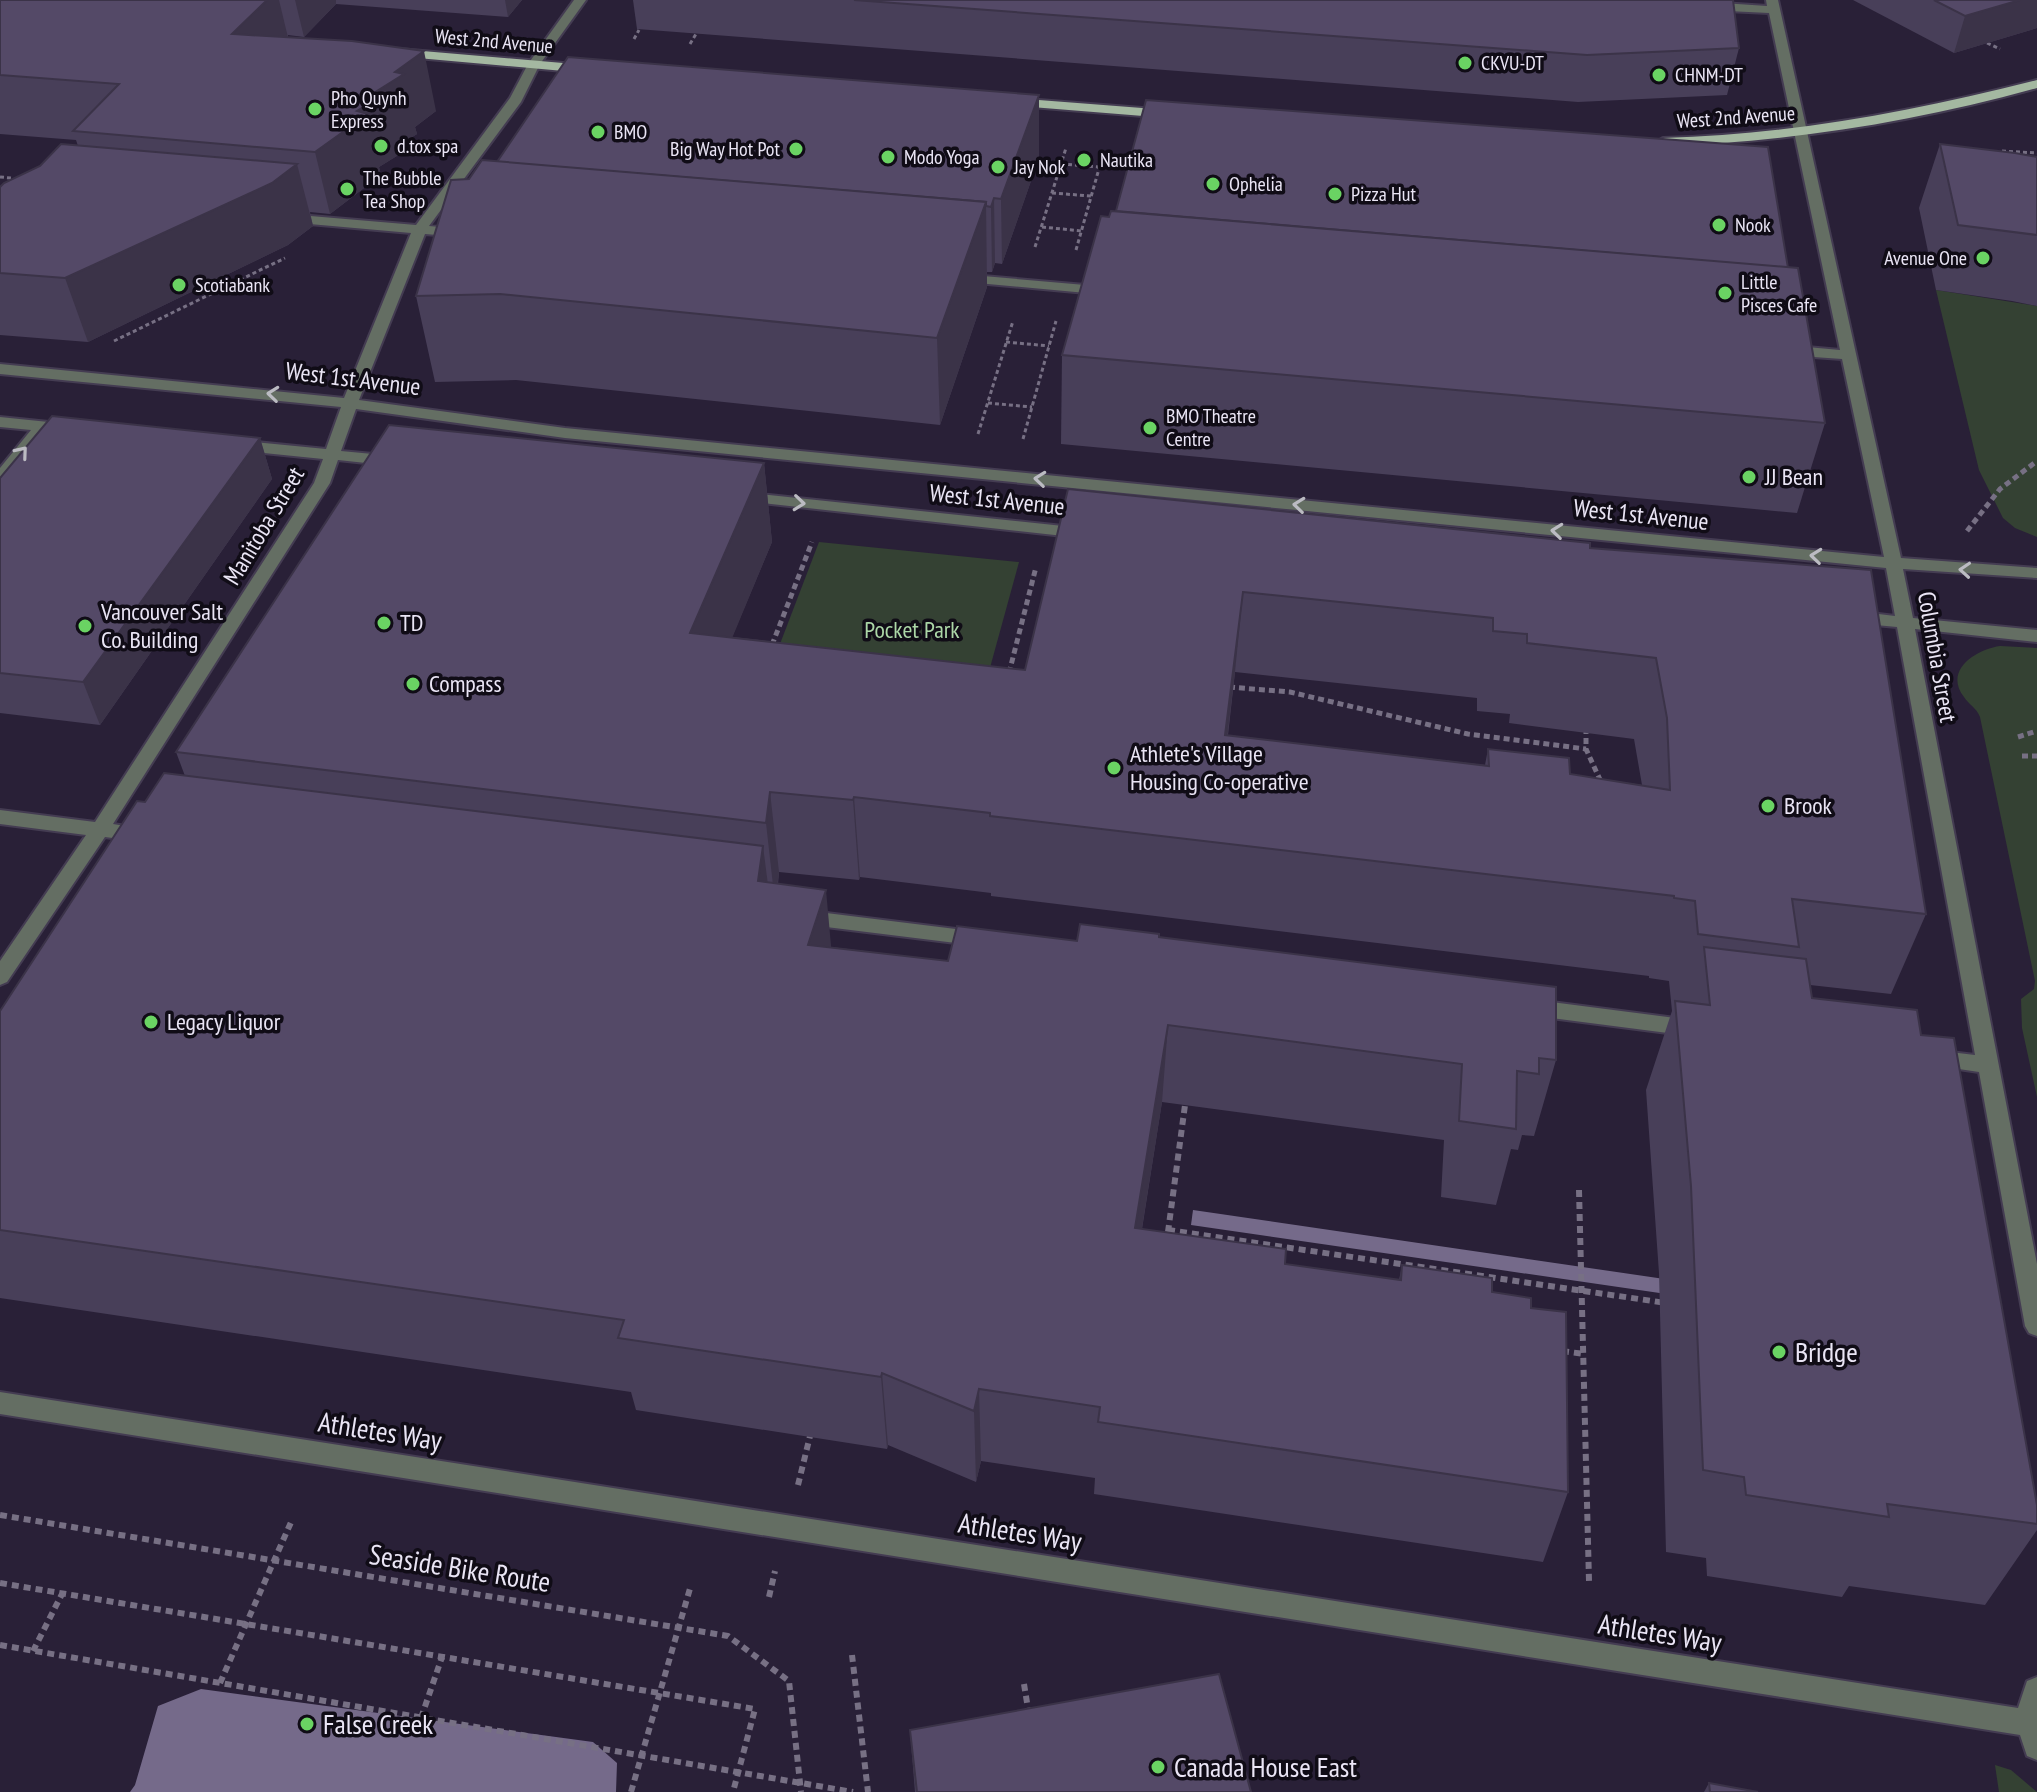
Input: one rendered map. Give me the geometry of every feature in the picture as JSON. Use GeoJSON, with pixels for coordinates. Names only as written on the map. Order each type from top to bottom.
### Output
{"type":"FeatureCollection","features":[{"type":"Feature","properties":{"kind":"main road","name":"West 2nd Avenue"},"geometry":{"type":"LineString","coordinates":[[381,52],[600,70]]}},
{"type":"Feature","properties":{"kind":"main road","name":"West 2nd Avenue"},"geometry":{"type":"LineString","coordinates":[[1651,142],[1753,139],[1897,120],[2037,84]]}},
{"type":"Feature","properties":{"kind":"main road"},"geometry":{"type":"LineString","coordinates":[[997,101],[1182,115]]}},
{"type":"Feature","properties":{"kind":"street","name":"Manitoba Street"},"geometry":{"type":"LineString","coordinates":[[0,977],[317,490],[420,229],[516,99],[534,64],[580,0]]}},
{"type":"Feature","properties":{"kind":"street"},"geometry":{"type":"LineString","coordinates":[[1687,4],[1773,5]]}},
{"type":"Feature","properties":{"kind":"street","name":"Columbia Street"},"geometry":{"type":"LineString","coordinates":[[1773,5],[1894,564],[2037,1326]]}},
{"type":"Feature","properties":{"kind":"street"},"geometry":{"type":"LineString","coordinates":[[274,216],[477,235]]}},
{"type":"Feature","properties":{"kind":"street"},"geometry":{"type":"LineString","coordinates":[[946,277],[1129,293]]}},
{"type":"Feature","properties":{"kind":"street"},"geometry":{"type":"LineString","coordinates":[[1774,349],[1850,355]]}},
{"type":"Feature","properties":{"kind":"street","name":"West 1st Avenue"},"geometry":{"type":"LineString","coordinates":[[0,369],[350,403],[565,433],[1894,564],[2037,573]]}},
{"type":"Feature","properties":{"kind":"street"},"geometry":{"type":"LineString","coordinates":[[0,422],[89,431]]}},
{"type":"Feature","properties":{"kind":"street"},"geometry":{"type":"LineString","coordinates":[[0,478],[43,426]]}},
{"type":"Feature","properties":{"kind":"street"},"geometry":{"type":"LineString","coordinates":[[211,443],[406,462]]}},
{"type":"Feature","properties":{"kind":"street","name":"West 1st Avenue"},"geometry":{"type":"LineString","coordinates":[[723,495],[1102,535]]}},
{"type":"Feature","properties":{"kind":"street"},"geometry":{"type":"LineString","coordinates":[[1834,615],[2037,636]]}},
{"type":"Feature","properties":{"kind":"street"},"geometry":{"type":"LineString","coordinates":[[0,817],[167,838]]}},
{"type":"Feature","properties":{"kind":"street"},"geometry":{"type":"LineString","coordinates":[[787,915],[1002,942]]}},
{"type":"Feature","properties":{"kind":"street"},"geometry":{"type":"LineString","coordinates":[[1514,1006],[1714,1031]]}},
{"type":"Feature","properties":{"kind":"street"},"geometry":{"type":"LineString","coordinates":[[1909,1055],[1987,1065]]}},
{"type":"Feature","properties":{"kind":"street","name":"Athletes Way"},"geometry":{"type":"LineString","coordinates":[[0,1403],[2033,1734]]}},
{"type":"Feature","properties":{"kind":"street"},"geometry":{"type":"LineString","coordinates":[[2033,1734],[2032,1701],[2037,1690]]}},
{"type":"Feature","properties":{"kind":"path"},"geometry":{"type":"LineString","coordinates":[[634,39],[639,30]]}},
{"type":"Feature","properties":{"kind":"path"},"geometry":{"type":"LineString","coordinates":[[690,44],[696,34]]}},
{"type":"Feature","properties":{"kind":"path"},"geometry":{"type":"LineString","coordinates":[[1987,43],[2000,49]]}},
{"type":"Feature","properties":{"kind":"path"},"geometry":{"type":"LineString","coordinates":[[2002,151],[2037,153]]}},
{"type":"Feature","properties":{"kind":"path"},"geometry":{"type":"LineString","coordinates":[[1061,164],[1100,167]]}},
{"type":"Feature","properties":{"kind":"path"},"geometry":{"type":"LineString","coordinates":[[0,177],[11,178],[22,194]]}},
{"type":"Feature","properties":{"kind":"path"},"geometry":{"type":"LineString","coordinates":[[1052,193],[1091,196]]}},
{"type":"Feature","properties":{"kind":"path"},"geometry":{"type":"LineString","coordinates":[[1042,227],[1082,231]]}},
{"type":"Feature","properties":{"kind":"path"},"geometry":{"type":"LineString","coordinates":[[102,347],[292,254]]}},
{"type":"Feature","properties":{"kind":"path"},"geometry":{"type":"LineString","coordinates":[[1006,342],[1049,346]]}},
{"type":"Feature","properties":{"kind":"path"},"geometry":{"type":"LineString","coordinates":[[988,403],[1032,407]]}},
{"type":"Feature","properties":{"kind":"path"},"geometry":{"type":"LineString","coordinates":[[1960,541],[2000,489],[2037,461]]}},
{"type":"Feature","properties":{"kind":"path"},"geometry":{"type":"LineString","coordinates":[[770,651],[815,534]]}},
{"type":"Feature","properties":{"kind":"path"},"geometry":{"type":"LineString","coordinates":[[1008,676],[1038,558]]}},
{"type":"Feature","properties":{"kind":"path"},"geometry":{"type":"LineString","coordinates":[[1219,686],[1290,692],[1468,734],[1586,749]]}},
{"type":"Feature","properties":{"kind":"path"},"geometry":{"type":"LineString","coordinates":[[1586,719],[1586,749],[1604,790]]}},
{"type":"Feature","properties":{"kind":"path"},"geometry":{"type":"LineString","coordinates":[[2018,737],[2037,731]]}},
{"type":"Feature","properties":{"kind":"path"},"geometry":{"type":"LineString","coordinates":[[2022,756],[2037,756]]}},
{"type":"Feature","properties":{"kind":"path"},"geometry":{"type":"LineString","coordinates":[[1167,1244],[1185,1105]]}},
{"type":"Feature","properties":{"kind":"path"},"geometry":{"type":"LineString","coordinates":[[1579,1190],[1589,1581]]}},
{"type":"Feature","properties":{"kind":"path"},"geometry":{"type":"LineString","coordinates":[[1168,1230],[1582,1286],[1676,1304]]}},
{"type":"Feature","properties":{"kind":"path"},"geometry":{"type":"LineString","coordinates":[[1552,1350],[1584,1354]]}},
{"type":"Feature","properties":{"kind":"path"},"geometry":{"type":"LineString","coordinates":[[796,1490],[814,1422]]}},
{"type":"Feature","properties":{"kind":"path","name":"Seaside Bike Route"},"geometry":{"type":"LineString","coordinates":[[0,1515],[728,1636],[789,1681],[801,1788]]}},
{"type":"Feature","properties":{"kind":"path"},"geometry":{"type":"LineString","coordinates":[[220,1683],[292,1520]]}},
{"type":"Feature","properties":{"kind":"path"},"geometry":{"type":"LineString","coordinates":[[769,1597],[776,1570]]}},
{"type":"Feature","properties":{"kind":"path"},"geometry":{"type":"LineString","coordinates":[[0,1583],[755,1709],[733,1792]]}},
{"type":"Feature","properties":{"kind":"path"},"geometry":{"type":"LineString","coordinates":[[631,1792],[691,1585]]}},
{"type":"Feature","properties":{"kind":"path"},"geometry":{"type":"LineString","coordinates":[[33,1651],[62,1594]]}},
{"type":"Feature","properties":{"kind":"path"},"geometry":{"type":"LineString","coordinates":[[0,1645],[738,1771],[801,1788],[853,1792]]}},
{"type":"Feature","properties":{"kind":"path"},"geometry":{"type":"LineString","coordinates":[[852,1655],[868,1792]]}},
{"type":"Feature","properties":{"kind":"path"},"geometry":{"type":"LineString","coordinates":[[421,1718],[442,1657]]}},
{"type":"Feature","properties":{"kind":"path"},"geometry":{"type":"LineString","coordinates":[[1024,1684],[1030,1725]]}},
{"type":"Feature","properties":{"kind":"green space"},"geometry":{"type":"Polygon","coordinates":[[[1936,290],[2037,306],[2037,537],[2015,528],[2003,518],[1979,470],[1936,290]]]}},
{"type":"Feature","properties":{"kind":"green space","name":"Pocket Park"},"geometry":{"type":"Polygon","coordinates":[[[819,542],[1019,562],[977,715],[762,691],[819,542]]]}},
{"type":"Feature","properties":{"kind":"green space"},"geometry":{"type":"Polygon","coordinates":[[[2000,646],[2037,648],[2037,1097],[2022,1028],[2021,999],[2034,989],[2035,981],[1980,717],[1964,697],[1958,678],[1960,670],[1973,656],[2000,646]]]}},
{"type":"Feature","properties":{"kind":"green space"},"geometry":{"type":"Polygon","coordinates":[[[1995,1765],[2011,1770],[2037,1792],[1999,1792],[1995,1765]]]}},
{"type":"Feature","properties":{"kind":"shaded area"},"geometry":{"type":"Polygon","coordinates":[[[1193,1210],[1685,1282],[1687,1297],[1191,1225],[1193,1210]]]}},
{"type":"Feature","properties":{"kind":"shaded area","name":"False Creek"},"geometry":{"type":"Polygon","coordinates":[[[201,1689],[593,1742],[617,1763],[616,1792],[130,1792],[135,1785],[158,1706],[201,1689]]]}},
{"type":"Feature","properties":{"kind":"building"},"geometry":{"type":"Polygon","coordinates":[[[0,0],[267,0],[232,34],[352,41],[424,51],[395,72],[404,74],[377,91],[387,93],[357,111],[368,114],[315,152],[73,131],[119,84],[0,75],[0,0]]]}},
{"type":"Feature","properties":{"kind":"building"},"geometry":{"type":"Polygon","coordinates":[[[854,0],[1733,0],[1739,48],[1587,55],[854,0]]]}},
{"type":"Feature","properties":{"kind":"building"},"geometry":{"type":"Polygon","coordinates":[[[1934,0],[2020,0],[1965,16],[1934,0]]]}},
{"type":"Feature","properties":{"kind":"building"},"geometry":{"type":"Polygon","coordinates":[[[568,57],[1039,95],[1001,199],[994,198],[991,207],[986,206],[986,202],[497,162],[568,57]]]}},
{"type":"Feature","properties":{"kind":"building"},"geometry":{"type":"Polygon","coordinates":[[[1146,100],[1768,147],[1788,268],[1116,211],[1146,100]]]}},
{"type":"Feature","properties":{"kind":"building"},"geometry":{"type":"Polygon","coordinates":[[[61,144],[297,164],[272,183],[65,278],[0,273],[0,187],[40,166],[61,144]]]}},
{"type":"Feature","properties":{"kind":"building"},"geometry":{"type":"Polygon","coordinates":[[[1940,144],[2037,157],[2037,235],[1958,225],[1940,144]]]}},
{"type":"Feature","properties":{"kind":"building"},"geometry":{"type":"Polygon","coordinates":[[[482,160],[986,202],[937,338],[500,294],[416,296],[451,180],[469,179],[482,160]]]}},
{"type":"Feature","properties":{"kind":"building"},"geometry":{"type":"Polygon","coordinates":[[[1111,211],[1798,268],[1825,423],[1062,355],[1101,216],[1109,217],[1111,211]]]}},
{"type":"Feature","properties":{"kind":"building","name":"Vancouver Salt Co. Building"},"geometry":{"type":"Polygon","coordinates":[[[52,416],[260,438],[83,682],[0,673],[0,478],[52,416]]]}},
{"type":"Feature","properties":{"kind":"building"},"geometry":{"type":"Polygon","coordinates":[[[389,425],[764,463],[690,633],[1025,670],[1068,489],[1590,543],[1590,548],[1871,570],[1926,914],[1792,899],[1799,947],[1698,934],[1695,901],[1674,896],[990,816],[990,813],[854,797],[853,800],[770,792],[766,823],[176,752],[389,425]],[[1243,592],[1225,735],[1489,766],[1488,749],[1569,758],[1570,774],[1670,790],[1667,718],[1656,658],[1527,643],[1527,634],[1493,631],[1493,618],[1243,592]]]}},
{"type":"Feature","properties":{"kind":"building"},"geometry":{"type":"Polygon","coordinates":[[[164,773],[763,846],[758,881],[826,890],[808,945],[948,961],[957,926],[1077,941],[1080,924],[1159,934],[1159,937],[1556,987],[1556,1060],[1539,1058],[1539,1074],[1517,1071],[1516,1129],[1459,1121],[1462,1064],[1168,1025],[1135,1228],[1286,1249],[1285,1264],[1401,1280],[1402,1265],[1492,1278],[1492,1292],[1531,1298],[1531,1308],[1566,1312],[1568,1492],[1098,1422],[1100,1407],[979,1389],[974,1411],[882,1373],[881,1377],[618,1338],[624,1320],[0,1230],[0,1011],[137,801],[145,802],[164,773]]]}},
{"type":"Feature","properties":{"kind":"building","name":"Bridge"},"geometry":{"type":"Polygon","coordinates":[[[1704,947],[1806,959],[1812,998],[1917,1010],[1921,1035],[1954,1038],[2037,1505],[2037,1524],[1887,1504],[1889,1517],[1746,1495],[1744,1477],[1703,1470],[1691,1186],[1675,1001],[1710,1005],[1704,947]]]}},
{"type":"Feature","properties":{"kind":"building"},"geometry":{"type":"Polygon","coordinates":[[[1219,1674],[1251,1792],[917,1792],[910,1730],[1219,1674]]]}},
{"type":"Feature","properties":{"kind":"building"},"geometry":{"type":"Polygon","coordinates":[[[1709,1783],[1758,1792],[1710,1792],[1709,1783]]]}},
{"type":"Feature","properties":{"kind":"place","name":"CKVU-DT"},"geometry":{"type":"Point","coordinates":[1465,63]}},
{"type":"Feature","properties":{"kind":"place","name":"CHNM-DT"},"geometry":{"type":"Point","coordinates":[1659,75]}},
{"type":"Feature","properties":{"kind":"place","name":"Pho Quynh Express"},"geometry":{"type":"Point","coordinates":[315,109]}},
{"type":"Feature","properties":{"kind":"place","name":"BMO"},"geometry":{"type":"Point","coordinates":[598,132]}},
{"type":"Feature","properties":{"kind":"place","name":"d.tox spa"},"geometry":{"type":"Point","coordinates":[381,146]}},
{"type":"Feature","properties":{"kind":"place","name":"Big Way Hot Pot"},"geometry":{"type":"Point","coordinates":[796,149]}},
{"type":"Feature","properties":{"kind":"place","name":"Modo Yoga"},"geometry":{"type":"Point","coordinates":[888,157]}},
{"type":"Feature","properties":{"kind":"place","name":"Nautika"},"geometry":{"type":"Point","coordinates":[1084,160]}},
{"type":"Feature","properties":{"kind":"place","name":"Jay Nok"},"geometry":{"type":"Point","coordinates":[998,167]}},
{"type":"Feature","properties":{"kind":"place","name":"Ophelia"},"geometry":{"type":"Point","coordinates":[1213,184]}},
{"type":"Feature","properties":{"kind":"place","name":"The Bubble Tea Shop"},"geometry":{"type":"Point","coordinates":[347,189]}},
{"type":"Feature","properties":{"kind":"place","name":"Pizza Hut"},"geometry":{"type":"Point","coordinates":[1335,194]}},
{"type":"Feature","properties":{"kind":"place","name":"Nook"},"geometry":{"type":"Point","coordinates":[1719,225]}},
{"type":"Feature","properties":{"kind":"place","name":"Avenue One"},"geometry":{"type":"Point","coordinates":[1983,258]}},
{"type":"Feature","properties":{"kind":"place","name":"Scotiabank"},"geometry":{"type":"Point","coordinates":[179,285]}},
{"type":"Feature","properties":{"kind":"place","name":"Little Pisces Cafe"},"geometry":{"type":"Point","coordinates":[1725,293]}},
{"type":"Feature","properties":{"kind":"place","name":"BMO Theatre Centre"},"geometry":{"type":"Point","coordinates":[1150,428]}},
{"type":"Feature","properties":{"kind":"place","name":"JJ Bean"},"geometry":{"type":"Point","coordinates":[1749,477]}},
{"type":"Feature","properties":{"kind":"place","name":"TD"},"geometry":{"type":"Point","coordinates":[384,623]}},
{"type":"Feature","properties":{"kind":"place","name":"Vancouver Salt Co. Building"},"geometry":{"type":"Point","coordinates":[85,626]}},
{"type":"Feature","properties":{"kind":"place","name":"Compass"},"geometry":{"type":"Point","coordinates":[413,684]}},
{"type":"Feature","properties":{"kind":"place","name":"Athlete's Village Housing Co-operative"},"geometry":{"type":"Point","coordinates":[1114,768]}},
{"type":"Feature","properties":{"kind":"place","name":"Brook"},"geometry":{"type":"Point","coordinates":[1768,806]}},
{"type":"Feature","properties":{"kind":"place","name":"Legacy Liquor"},"geometry":{"type":"Point","coordinates":[151,1022]}},
{"type":"Feature","properties":{"kind":"place","name":"Bridge"},"geometry":{"type":"Point","coordinates":[1779,1352]}},
{"type":"Feature","properties":{"kind":"place","name":"False Creek"},"geometry":{"type":"Point","coordinates":[307,1724]}},
{"type":"Feature","properties":{"kind":"place","name":"Canada House East"},"geometry":{"type":"Point","coordinates":[1158,1767]}}]}
